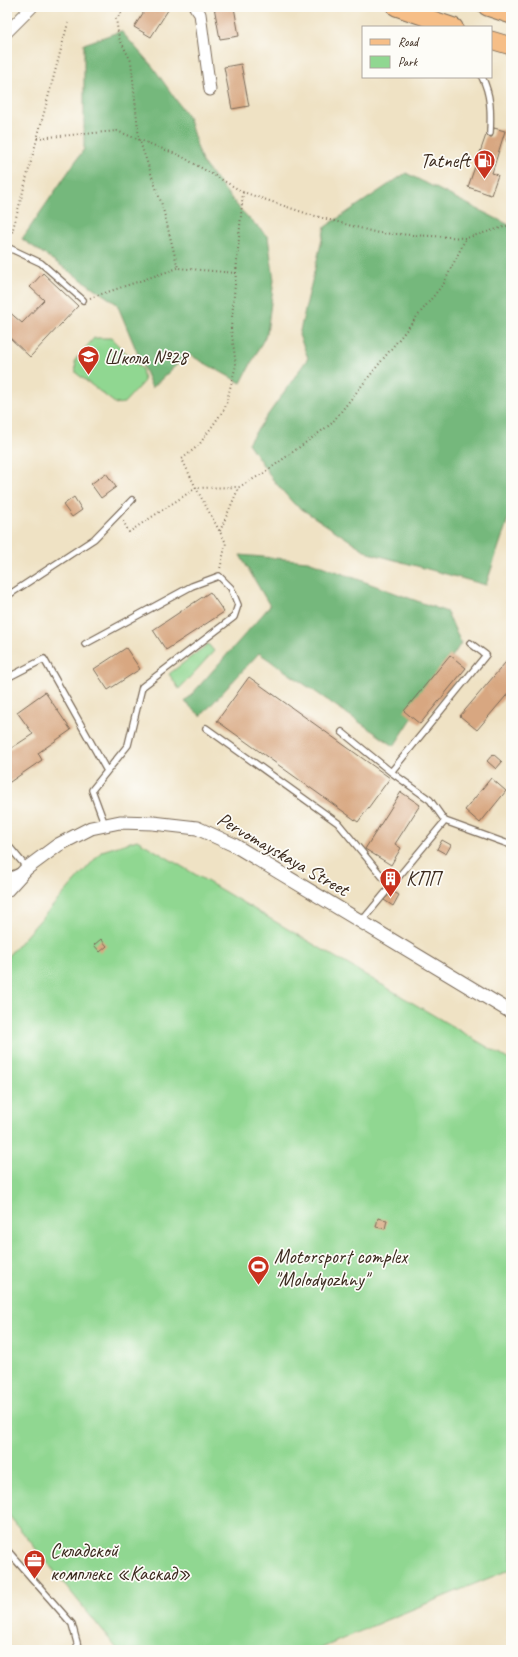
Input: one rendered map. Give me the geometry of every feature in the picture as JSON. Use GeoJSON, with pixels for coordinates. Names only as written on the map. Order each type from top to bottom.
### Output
{"type":"FeatureCollection","features":[{"type":"Feature","properties":{"kind":"main road"},"geometry":{"type":"LineString","coordinates":[[396,7],[451,26]]}},
{"type":"Feature","properties":{"kind":"main road"},"geometry":{"type":"LineString","coordinates":[[486,7],[511,15]]}},
{"type":"Feature","properties":{"kind":"main road"},"geometry":{"type":"LineString","coordinates":[[492,40],[511,46]]}},
{"type":"Feature","properties":{"kind":"street"},"geometry":{"type":"LineString","coordinates":[[7,32],[32,7]]}},
{"type":"Feature","properties":{"kind":"street"},"geometry":{"type":"LineString","coordinates":[[195,7],[200,14],[210,90]]}},
{"type":"Feature","properties":{"kind":"street","name":"Pervomayskaya Street"},"geometry":{"type":"LineString","coordinates":[[7,890],[27,868],[58,845],[91,828],[120,822],[197,828],[234,845],[511,1012]]}},
{"type":"Feature","properties":{"kind":"lane"},"geometry":{"type":"LineString","coordinates":[[482,78],[490,99],[490,133]]}},
{"type":"Feature","properties":{"kind":"lane"},"geometry":{"type":"LineString","coordinates":[[7,247],[41,263],[83,300]]}},
{"type":"Feature","properties":{"kind":"lane"},"geometry":{"type":"LineString","coordinates":[[7,596],[94,539],[132,500]]}},
{"type":"Feature","properties":{"kind":"lane"},"geometry":{"type":"LineString","coordinates":[[85,644],[192,586],[219,576],[231,588],[238,605],[234,617],[142,687],[128,745],[92,790],[105,825]]}},
{"type":"Feature","properties":{"kind":"lane"},"geometry":{"type":"LineString","coordinates":[[391,772],[486,655],[470,643]]}},
{"type":"Feature","properties":{"kind":"lane"},"geometry":{"type":"LineString","coordinates":[[7,678],[44,659],[107,771]]}},
{"type":"Feature","properties":{"kind":"lane"},"geometry":{"type":"LineString","coordinates":[[206,728],[338,823],[390,886]]}},
{"type":"Feature","properties":{"kind":"lane"},"geometry":{"type":"LineString","coordinates":[[342,732],[391,772],[430,800],[445,821],[511,846]]}},
{"type":"Feature","properties":{"kind":"lane"},"geometry":{"type":"LineString","coordinates":[[361,922],[445,821]]}},
{"type":"Feature","properties":{"kind":"lane"},"geometry":{"type":"LineString","coordinates":[[7,844],[27,868],[7,877]]}},
{"type":"Feature","properties":{"kind":"lane"},"geometry":{"type":"LineString","coordinates":[[7,1550],[72,1624],[79,1650]]}},
{"type":"Feature","properties":{"kind":"path"},"geometry":{"type":"LineString","coordinates":[[127,7],[116,19],[119,38],[131,61],[139,140],[162,205],[178,268]]}},
{"type":"Feature","properties":{"kind":"path"},"geometry":{"type":"LineString","coordinates":[[7,247],[68,23]]}},
{"type":"Feature","properties":{"kind":"path"},"geometry":{"type":"LineString","coordinates":[[37,138],[117,130],[181,156],[243,192],[308,214],[378,233],[466,238],[511,225]]}},
{"type":"Feature","properties":{"kind":"path"},"geometry":{"type":"LineString","coordinates":[[219,576],[226,543],[182,459],[199,445],[225,408],[236,364],[231,328],[243,192]]}},
{"type":"Feature","properties":{"kind":"path"},"geometry":{"type":"LineString","coordinates":[[119,514],[129,532],[196,488],[239,487],[264,473],[331,424],[444,283],[466,238]]}},
{"type":"Feature","properties":{"kind":"path"},"geometry":{"type":"LineString","coordinates":[[83,300],[178,268],[236,273]]}},
{"type":"Feature","properties":{"kind":"path"},"geometry":{"type":"LineString","coordinates":[[220,531],[239,487]]}},
{"type":"Feature","properties":{"kind":"green space"},"geometry":{"type":"Polygon","coordinates":[[[121,31],[153,67],[188,117],[202,162],[240,209],[268,237],[274,280],[267,333],[241,383],[188,354],[152,388],[117,304],[22,239],[84,149],[84,44],[121,31]]]}},
{"type":"Feature","properties":{"kind":"green space"},"geometry":{"type":"Polygon","coordinates":[[[406,173],[511,226],[511,510],[486,585],[369,553],[294,504],[274,481],[248,443],[308,358],[299,335],[325,227],[406,173]]]}},
{"type":"Feature","properties":{"kind":"green space"},"geometry":{"type":"Polygon","coordinates":[[[94,338],[111,338],[142,369],[144,381],[124,403],[116,404],[76,373],[75,360],[94,338]]]}},
{"type":"Feature","properties":{"kind":"green space"},"geometry":{"type":"Polygon","coordinates":[[[240,555],[308,561],[447,612],[461,643],[394,746],[259,653],[201,716],[185,702],[270,606],[240,555]]]}},
{"type":"Feature","properties":{"kind":"green space"},"geometry":{"type":"Polygon","coordinates":[[[208,644],[214,651],[179,689],[169,674],[208,644]]]}},
{"type":"Feature","properties":{"kind":"green space","name":"Motorsport complex \"Molodyozhny\""},"geometry":{"type":"Polygon","coordinates":[[[137,840],[511,1061],[511,1569],[317,1650],[118,1650],[7,1513],[7,957],[102,851],[137,840]]]}},
{"type":"Feature","properties":{"kind":"building"},"geometry":{"type":"Polygon","coordinates":[[[147,7],[170,7],[151,37],[134,27],[147,7]]]}},
{"type":"Feature","properties":{"kind":"building"},"geometry":{"type":"Polygon","coordinates":[[[214,7],[234,7],[239,36],[220,39],[214,7]]]}},
{"type":"Feature","properties":{"kind":"building"},"geometry":{"type":"Polygon","coordinates":[[[241,64],[249,106],[232,109],[224,67],[241,64]]]}},
{"type":"Feature","properties":{"kind":"building"},"geometry":{"type":"Polygon","coordinates":[[[494,128],[505,131],[492,173],[498,175],[491,195],[468,187],[486,135],[492,137],[494,128]]]}},
{"type":"Feature","properties":{"kind":"building"},"geometry":{"type":"Polygon","coordinates":[[[43,273],[78,306],[30,357],[7,335],[7,310],[22,323],[44,300],[30,287],[43,273]]]}},
{"type":"Feature","properties":{"kind":"building"},"geometry":{"type":"Polygon","coordinates":[[[106,473],[116,487],[101,498],[91,484],[106,473]]]}},
{"type":"Feature","properties":{"kind":"building"},"geometry":{"type":"Polygon","coordinates":[[[74,497],[82,510],[72,517],[63,505],[74,497]]]}},
{"type":"Feature","properties":{"kind":"building"},"geometry":{"type":"Polygon","coordinates":[[[210,592],[224,612],[166,650],[153,630],[210,592]]]}},
{"type":"Feature","properties":{"kind":"building"},"geometry":{"type":"Polygon","coordinates":[[[126,648],[140,669],[108,690],[94,669],[126,648]]]}},
{"type":"Feature","properties":{"kind":"building"},"geometry":{"type":"Polygon","coordinates":[[[450,655],[466,668],[420,724],[404,711],[450,655]]]}},
{"type":"Feature","properties":{"kind":"building"},"geometry":{"type":"Polygon","coordinates":[[[511,656],[511,690],[477,730],[460,716],[511,656]]]}},
{"type":"Feature","properties":{"kind":"building"},"geometry":{"type":"Polygon","coordinates":[[[249,677],[390,778],[358,822],[217,721],[249,677]]]}},
{"type":"Feature","properties":{"kind":"building"},"geometry":{"type":"Polygon","coordinates":[[[45,692],[71,730],[38,753],[42,760],[7,784],[7,751],[33,734],[17,712],[45,692]]]}},
{"type":"Feature","properties":{"kind":"building"},"geometry":{"type":"Polygon","coordinates":[[[493,754],[502,762],[496,769],[487,761],[493,754]]]}},
{"type":"Feature","properties":{"kind":"building"},"geometry":{"type":"Polygon","coordinates":[[[491,778],[506,791],[480,823],[465,810],[491,778]]]}},
{"type":"Feature","properties":{"kind":"building"},"geometry":{"type":"Polygon","coordinates":[[[401,792],[420,805],[395,844],[401,848],[391,865],[365,849],[401,792]]]}},
{"type":"Feature","properties":{"kind":"building"},"geometry":{"type":"Polygon","coordinates":[[[442,840],[451,845],[446,854],[437,849],[442,840]]]}},
{"type":"Feature","properties":{"kind":"building","name":"КПП"},"geometry":{"type":"Polygon","coordinates":[[[392,891],[399,895],[393,906],[384,900],[392,891]]]}},
{"type":"Feature","properties":{"kind":"building"},"geometry":{"type":"Polygon","coordinates":[[[101,939],[107,946],[100,952],[94,945],[101,939]]]}},
{"type":"Feature","properties":{"kind":"building"},"geometry":{"type":"Polygon","coordinates":[[[378,1218],[387,1220],[385,1229],[376,1227],[378,1218]]]}},
{"type":"Feature","properties":{"kind":"place","name":"Tatneft"},"geometry":{"type":"Point","coordinates":[485,180]}},
{"type":"Feature","properties":{"kind":"place","name":"Школа №28"},"geometry":{"type":"Point","coordinates":[89,376]}},
{"type":"Feature","properties":{"kind":"place","name":"КПП"},"geometry":{"type":"Point","coordinates":[391,898]}},
{"type":"Feature","properties":{"kind":"place","name":"Motorsport complex \"Molodyozhny\""},"geometry":{"type":"Point","coordinates":[259,1286]}},
{"type":"Feature","properties":{"kind":"place","name":"Складской комплекс «Каскад»"},"geometry":{"type":"Point","coordinates":[35,1580]}}]}
